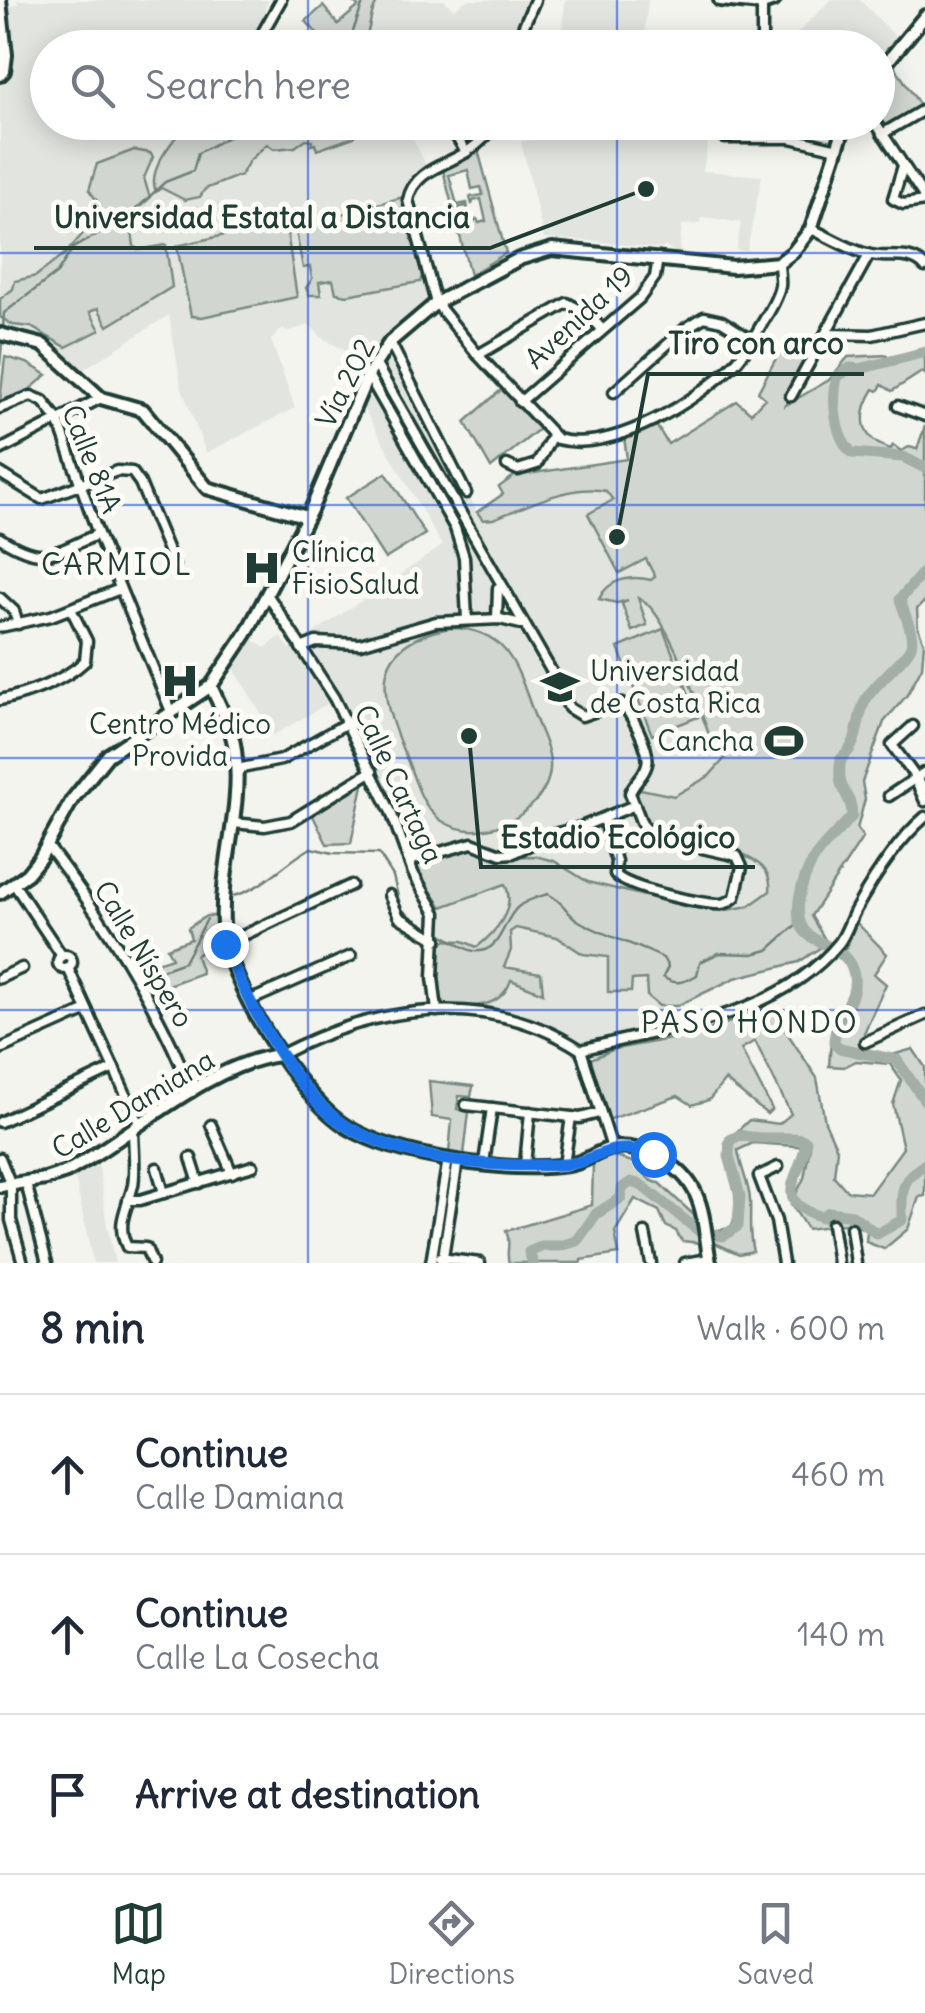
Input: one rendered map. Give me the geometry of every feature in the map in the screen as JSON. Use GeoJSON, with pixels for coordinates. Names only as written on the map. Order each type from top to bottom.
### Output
{"type":"FeatureCollection","features":[{"type":"Feature","properties":{"kind":"street"},"geometry":{"type":"LineString","coordinates":[[0,0],[6,64],[0,74]]}},
{"type":"Feature","properties":{"kind":"street"},"geometry":{"type":"LineString","coordinates":[[264,30],[281,0]]}},
{"type":"Feature","properties":{"kind":"street"},"geometry":{"type":"LineString","coordinates":[[522,30],[534,0]]}},
{"type":"Feature","properties":{"kind":"street"},"geometry":{"type":"LineString","coordinates":[[720,0],[768,2],[764,30]]}},
{"type":"Feature","properties":{"kind":"street"},"geometry":{"type":"LineString","coordinates":[[895,55],[925,16]]}},
{"type":"Feature","properties":{"kind":"street"},"geometry":{"type":"LineString","coordinates":[[895,127],[925,110]]}},
{"type":"Feature","properties":{"kind":"street"},"geometry":{"type":"LineString","coordinates":[[458,140],[466,152]]}},
{"type":"Feature","properties":{"kind":"street"},"geometry":{"type":"LineString","coordinates":[[478,140],[466,152],[429,171],[409,193],[436,303],[554,438],[568,442],[626,434],[643,427],[690,399],[724,372],[752,340],[780,287],[778,263],[793,252],[811,229],[841,140]]}},
{"type":"Feature","properties":{"kind":"street"},"geometry":{"type":"LineString","coordinates":[[800,140],[838,149]]}},
{"type":"Feature","properties":{"kind":"street"},"geometry":{"type":"LineString","coordinates":[[886,140],[904,166],[925,200],[902,204],[893,199],[904,166]]}},
{"type":"Feature","properties":{"kind":"street"},"geometry":{"type":"LineString","coordinates":[[811,229],[869,255],[909,256],[925,267]]}},
{"type":"Feature","properties":{"kind":"street","name":"Vía 202"},"geometry":{"type":"LineString","coordinates":[[0,893],[30,871],[72,800],[108,756],[211,686],[236,649],[306,517],[375,363],[390,342],[436,303],[519,258],[552,249],[732,268],[778,263]]}},
{"type":"Feature","properties":{"kind":"street"},"geometry":{"type":"LineString","coordinates":[[791,396],[869,255]]}},
{"type":"Feature","properties":{"kind":"street","name":"Avenida 19"},"geometry":{"type":"LineString","coordinates":[[520,402],[650,286],[658,258]]}},
{"type":"Feature","properties":{"kind":"street"},"geometry":{"type":"LineString","coordinates":[[478,355],[568,303],[588,314],[601,328]]}},
{"type":"Feature","properties":{"kind":"street"},"geometry":{"type":"LineString","coordinates":[[614,392],[686,328],[704,317],[722,321],[752,340]]}},
{"type":"Feature","properties":{"kind":"street"},"geometry":{"type":"LineString","coordinates":[[826,334],[872,336],[925,323]]}},
{"type":"Feature","properties":{"kind":"street"},"geometry":{"type":"LineString","coordinates":[[0,334],[43,345],[101,398],[143,410],[208,488],[306,517]]}},
{"type":"Feature","properties":{"kind":"street"},"geometry":{"type":"LineString","coordinates":[[390,342],[466,492]]}},
{"type":"Feature","properties":{"kind":"street"},"geometry":{"type":"LineString","coordinates":[[375,363],[573,712],[582,716],[620,703],[630,711],[648,756],[647,767],[631,790],[649,835],[730,852],[742,867],[735,897],[719,904],[655,894],[626,885],[615,874],[616,861],[602,819]]}},
{"type":"Feature","properties":{"kind":"street"},"geometry":{"type":"LineString","coordinates":[[368,375],[455,528],[464,557],[468,620]]}},
{"type":"Feature","properties":{"kind":"street","name":"Calle 81A"},"geometry":{"type":"LineString","coordinates":[[0,408],[31,396],[43,401],[58,420],[98,534],[172,714]]}},
{"type":"Feature","properties":{"kind":"street"},"geometry":{"type":"LineString","coordinates":[[0,450],[101,398]]}},
{"type":"Feature","properties":{"kind":"street"},"geometry":{"type":"LineString","coordinates":[[898,406],[925,416]]}},
{"type":"Feature","properties":{"kind":"street"},"geometry":{"type":"LineString","coordinates":[[507,465],[518,470],[537,464],[554,438]]}},
{"type":"Feature","properties":{"kind":"street"},"geometry":{"type":"LineString","coordinates":[[0,473],[28,493],[49,498],[124,470],[132,472],[174,565]]}},
{"type":"Feature","properties":{"kind":"street"},"geometry":{"type":"LineString","coordinates":[[0,538],[26,554],[38,556],[98,534]]}},
{"type":"Feature","properties":{"kind":"street"},"geometry":{"type":"LineString","coordinates":[[496,579],[498,618]]}},
{"type":"Feature","properties":{"kind":"street"},"geometry":{"type":"LineString","coordinates":[[0,627],[71,610],[120,589]]}},
{"type":"Feature","properties":{"kind":"street","name":"Calle Cartaga"},"geometry":{"type":"LineString","coordinates":[[266,593],[372,771],[408,862],[436,913],[433,977],[437,1010]]}},
{"type":"Feature","properties":{"kind":"street"},"geometry":{"type":"LineString","coordinates":[[0,598],[14,611],[18,624]]}},
{"type":"Feature","properties":{"kind":"street"},"geometry":{"type":"LineString","coordinates":[[0,700],[30,692],[86,661],[87,641],[71,610]]}},
{"type":"Feature","properties":{"kind":"street"},"geometry":{"type":"LineString","coordinates":[[301,648],[316,642],[365,643],[413,627],[468,620],[498,618],[524,626]]}},
{"type":"Feature","properties":{"kind":"street"},"geometry":{"type":"LineString","coordinates":[[211,686],[236,750],[233,823],[222,918],[225,944],[248,1001],[280,1055],[343,1125],[377,1142],[453,1160],[525,1165],[564,1165],[612,1148],[653,1154],[678,1169],[693,1186],[704,1220],[709,1256],[685,1263]]}},
{"type":"Feature","properties":{"kind":"street"},"geometry":{"type":"LineString","coordinates":[[236,774],[242,768],[281,760],[347,724]]}},
{"type":"Feature","properties":{"kind":"street"},"geometry":{"type":"LineString","coordinates":[[913,726],[894,742],[893,749],[925,790]]}},
{"type":"Feature","properties":{"kind":"street"},"geometry":{"type":"LineString","coordinates":[[236,750],[242,762],[253,766]]}},
{"type":"Feature","properties":{"kind":"street"},"geometry":{"type":"LineString","coordinates":[[233,823],[266,826],[290,821],[372,771]]}},
{"type":"Feature","properties":{"kind":"street"},"geometry":{"type":"LineString","coordinates":[[889,796],[925,772]]}},
{"type":"Feature","properties":{"kind":"street"},"geometry":{"type":"LineString","coordinates":[[915,779],[925,801]]}},
{"type":"Feature","properties":{"kind":"street"},"geometry":{"type":"LineString","coordinates":[[408,862],[472,843],[501,854],[513,854],[550,834],[634,805]]}},
{"type":"Feature","properties":{"kind":"street"},"geometry":{"type":"LineString","coordinates":[[280,1055],[355,1022],[437,1010],[492,1012],[581,1050],[728,1013],[790,987],[824,958],[839,943],[866,892],[925,817]]}},
{"type":"Feature","properties":{"kind":"street","name":"Calle Níspero"},"geometry":{"type":"LineString","coordinates":[[47,845],[83,892],[135,976],[192,1092]]}},
{"type":"Feature","properties":{"kind":"street"},"geometry":{"type":"LineString","coordinates":[[14,884],[62,956],[60,966],[68,968],[136,1126],[134,1182],[122,1223],[127,1246],[146,1248],[152,1263]]}},
{"type":"Feature","properties":{"kind":"street"},"geometry":{"type":"LineString","coordinates":[[225,944],[351,885]]}},
{"type":"Feature","properties":{"kind":"street"},"geometry":{"type":"LineString","coordinates":[[389,895],[399,917],[437,940]]}},
{"type":"Feature","properties":{"kind":"street"},"geometry":{"type":"LineString","coordinates":[[248,1001],[351,956]]}},
{"type":"Feature","properties":{"kind":"street"},"geometry":{"type":"LineString","coordinates":[[0,978],[22,968]]}},
{"type":"Feature","properties":{"kind":"street"},"geometry":{"type":"LineString","coordinates":[[0,1049],[87,1010]]}},
{"type":"Feature","properties":{"kind":"street"},"geometry":{"type":"LineString","coordinates":[[865,1042],[925,1016]]}},
{"type":"Feature","properties":{"kind":"street"},"geometry":{"type":"LineString","coordinates":[[581,1050],[612,1148]]}},
{"type":"Feature","properties":{"kind":"street","name":"Calle Damiana"},"geometry":{"type":"LineString","coordinates":[[5,1186],[66,1172],[192,1092],[258,1058],[280,1055]]}},
{"type":"Feature","properties":{"kind":"street"},"geometry":{"type":"LineString","coordinates":[[0,1122],[114,1068]]}},
{"type":"Feature","properties":{"kind":"street"},"geometry":{"type":"LineString","coordinates":[[466,1105],[571,1117],[599,1112]]}},
{"type":"Feature","properties":{"kind":"street"},"geometry":{"type":"LineString","coordinates":[[484,1163],[492,1108]]}},
{"type":"Feature","properties":{"kind":"street"},"geometry":{"type":"LineString","coordinates":[[525,1165],[530,1112]]}},
{"type":"Feature","properties":{"kind":"street"},"geometry":{"type":"LineString","coordinates":[[564,1165],[571,1117]]}},
{"type":"Feature","properties":{"kind":"street"},"geometry":{"type":"LineString","coordinates":[[211,1125],[232,1173]]}},
{"type":"Feature","properties":{"kind":"street"},"geometry":{"type":"LineString","coordinates":[[0,1158],[23,1263]]}},
{"type":"Feature","properties":{"kind":"street"},"geometry":{"type":"LineString","coordinates":[[191,1158],[199,1183]]}},
{"type":"Feature","properties":{"kind":"street"},"geometry":{"type":"LineString","coordinates":[[437,1260],[446,1172],[453,1160]]}},
{"type":"Feature","properties":{"kind":"street"},"geometry":{"type":"LineString","coordinates":[[437,1260],[456,1174],[453,1160]]}},
{"type":"Feature","properties":{"kind":"street"},"geometry":{"type":"LineString","coordinates":[[128,1200],[140,1200],[253,1166]]}},
{"type":"Feature","properties":{"kind":"street"},"geometry":{"type":"LineString","coordinates":[[157,1168],[164,1193]]}},
{"type":"Feature","properties":{"kind":"street"},"geometry":{"type":"LineString","coordinates":[[778,1168],[759,1176],[776,1220],[782,1263]]}},
{"type":"Feature","properties":{"kind":"street"},"geometry":{"type":"LineString","coordinates":[[26,1182],[47,1263]]}},
{"type":"Feature","properties":{"kind":"street"},"geometry":{"type":"LineString","coordinates":[[832,1224],[838,1263]]}},
{"type":"Feature","properties":{"kind":"street"},"geometry":{"type":"LineString","coordinates":[[851,1228],[856,1263]]}},
{"type":"Feature","properties":{"kind":"street"},"geometry":{"type":"LineString","coordinates":[[645,1232],[651,1263]]}},
{"type":"Feature","properties":{"kind":"street"},"geometry":{"type":"LineString","coordinates":[[437,1260],[480,1263]]}},
{"type":"Feature","properties":{"kind":"shaded area"},"geometry":{"type":"Polygon","coordinates":[[[17,0],[268,0],[256,30],[30,30],[30,140],[414,140],[428,169],[407,193],[432,297],[372,361],[352,343],[346,351],[322,338],[310,325],[282,329],[271,340],[295,408],[206,453],[181,386],[169,315],[75,375],[43,345],[0,334],[2,9],[18,4],[17,0]]]}},
{"type":"Feature","properties":{"kind":"shaded area"},"geometry":{"type":"Polygon","coordinates":[[[353,0],[379,0],[368,30],[314,30],[306,21],[323,6],[338,24],[358,7],[353,0]]]}},
{"type":"Feature","properties":{"kind":"shaded area"},"geometry":{"type":"Polygon","coordinates":[[[364,0],[444,0],[454,9],[467,0],[535,0],[518,30],[350,30],[364,0]]]}},
{"type":"Feature","properties":{"kind":"shaded area"},"geometry":{"type":"Polygon","coordinates":[[[565,0],[648,0],[645,30],[562,30],[565,0]]]}},
{"type":"Feature","properties":{"kind":"shaded area"},"geometry":{"type":"Polygon","coordinates":[[[831,0],[860,0],[889,30],[800,30],[831,0]]]}},
{"type":"Feature","properties":{"kind":"shaded area"},"geometry":{"type":"Polygon","coordinates":[[[895,67],[921,107],[895,121],[895,67]]]}},
{"type":"Feature","properties":{"kind":"shaded area"},"geometry":{"type":"Polygon","coordinates":[[[174,140],[305,140],[295,147],[274,149],[267,144],[241,175],[205,189],[200,197],[185,200],[161,188],[156,192],[155,174],[174,140]]]}},
{"type":"Feature","properties":{"kind":"shaded area"},"geometry":{"type":"Polygon","coordinates":[[[312,140],[345,140],[317,150],[315,144],[311,145],[312,140]]]}},
{"type":"Feature","properties":{"kind":"shaded area"},"geometry":{"type":"Polygon","coordinates":[[[708,140],[703,171],[762,176],[747,251],[736,250],[741,223],[710,218],[701,218],[700,224],[682,225],[679,254],[665,247],[544,239],[521,142],[708,140]]]}},
{"type":"Feature","properties":{"kind":"shaded area"},"geometry":{"type":"Polygon","coordinates":[[[134,150],[153,157],[144,178],[150,198],[132,220],[134,246],[138,250],[166,245],[172,287],[108,326],[98,308],[90,312],[100,330],[66,347],[31,327],[13,325],[0,317],[0,299],[13,289],[15,281],[36,276],[66,253],[100,214],[100,205],[89,190],[97,164],[134,150]]]}},
{"type":"Feature","properties":{"kind":"shaded area"},"geometry":{"type":"Polygon","coordinates":[[[478,150],[506,253],[470,275],[443,170],[478,150]],[[468,170],[449,175],[457,205],[467,203],[468,209],[458,208],[463,225],[477,219],[479,223],[486,221],[481,199],[472,205],[470,197],[483,195],[481,187],[472,189],[468,170]]]}},
{"type":"Feature","properties":{"kind":"shaded area"},"geometry":{"type":"Polygon","coordinates":[[[403,197],[422,276],[420,282],[347,295],[336,293],[333,280],[319,282],[321,295],[309,295],[306,288],[312,279],[310,267],[303,268],[295,227],[403,197]]]}},
{"type":"Feature","properties":{"kind":"shaded area"},"geometry":{"type":"Polygon","coordinates":[[[274,210],[284,213],[297,297],[191,316],[177,246],[255,228],[274,210]]]}},
{"type":"Feature","properties":{"kind":"shaded area","name":"Universidad de Costa Rica"},"geometry":{"type":"Polygon","coordinates":[[[390,348],[477,512],[501,496],[636,462],[826,646],[808,935],[834,950],[812,953],[799,962],[735,978],[671,1008],[680,1028],[581,1050],[492,1012],[437,1011],[433,977],[438,924],[412,872],[391,812],[334,700],[274,735],[229,661],[246,634],[265,648],[281,636],[290,649],[442,546],[360,402],[390,348]]]}},
{"type":"Feature","properties":{"kind":"shaded area"},"geometry":{"type":"Polygon","coordinates":[[[781,349],[809,363],[786,405],[829,380],[848,357],[886,355],[890,361],[925,352],[925,374],[922,372],[892,391],[882,385],[878,391],[874,389],[865,408],[867,433],[891,449],[893,445],[901,451],[917,449],[925,426],[925,601],[917,609],[924,643],[922,667],[907,695],[884,722],[862,782],[865,799],[857,829],[863,837],[811,916],[827,943],[799,962],[735,978],[677,1006],[659,1006],[647,996],[646,979],[632,980],[631,992],[608,992],[608,957],[583,954],[557,937],[516,928],[510,932],[511,950],[504,967],[541,973],[543,993],[511,980],[493,1001],[476,1006],[447,1006],[442,1003],[439,985],[441,940],[463,941],[477,947],[503,919],[508,893],[505,884],[442,907],[417,866],[430,860],[474,848],[496,857],[535,856],[554,861],[588,882],[721,911],[749,906],[770,891],[767,873],[756,862],[711,835],[680,838],[663,834],[649,823],[640,807],[637,790],[674,796],[709,776],[736,746],[716,754],[683,667],[649,606],[638,598],[647,625],[632,631],[622,604],[628,600],[617,603],[599,599],[608,587],[621,580],[655,577],[646,559],[619,573],[588,514],[613,500],[606,491],[578,490],[493,519],[483,520],[477,512],[503,494],[499,487],[514,476],[627,459],[624,437],[656,425],[668,444],[737,401],[751,413],[765,398],[758,392],[781,349]]]}},
{"type":"Feature","properties":{"kind":"shaded area"},"geometry":{"type":"Polygon","coordinates":[[[5,357],[27,363],[47,375],[28,391],[0,401],[5,357]]]}},
{"type":"Feature","properties":{"kind":"shaded area"},"geometry":{"type":"Polygon","coordinates":[[[502,389],[539,429],[491,468],[465,422],[502,389]]]}},
{"type":"Feature","properties":{"kind":"shaded area"},"geometry":{"type":"Polygon","coordinates":[[[386,473],[425,534],[385,559],[346,498],[386,473]]]}},
{"type":"Feature","properties":{"kind":"shaded area"},"geometry":{"type":"Polygon","coordinates":[[[450,628],[485,635],[507,653],[521,679],[549,755],[547,781],[533,804],[511,821],[486,829],[452,826],[429,809],[399,740],[386,697],[391,662],[402,647],[450,628]]]}},
{"type":"Feature","properties":{"kind":"shaded area"},"geometry":{"type":"Polygon","coordinates":[[[663,629],[698,717],[652,735],[618,648],[663,629]]]}},
{"type":"Feature","properties":{"kind":"shaded area"},"geometry":{"type":"Polygon","coordinates":[[[364,780],[351,843],[327,844],[312,814],[364,780]]]}},
{"type":"Feature","properties":{"kind":"shaded area"},"geometry":{"type":"Polygon","coordinates":[[[206,916],[216,916],[217,936],[202,943],[203,950],[196,956],[202,973],[151,991],[140,968],[172,958],[167,948],[191,939],[188,928],[206,916]]]}},
{"type":"Feature","properties":{"kind":"shaded area"},"geometry":{"type":"Polygon","coordinates":[[[856,922],[887,954],[874,974],[886,984],[864,1033],[865,1052],[882,1058],[913,1049],[925,1067],[925,1196],[919,1197],[908,1229],[884,1249],[866,1242],[867,1231],[852,1223],[807,1229],[791,1204],[804,1178],[810,1147],[753,1143],[738,1150],[749,1194],[753,1251],[739,1254],[715,1243],[711,1231],[731,1228],[734,1218],[734,1186],[725,1143],[749,1120],[779,1124],[791,1114],[755,1041],[741,1049],[772,1109],[767,1114],[725,1080],[709,1100],[692,1105],[678,1096],[608,1120],[588,1060],[615,1049],[698,1034],[770,1007],[817,1078],[825,1122],[837,1149],[834,1176],[847,1191],[870,1193],[903,1148],[893,1104],[901,1080],[890,1064],[856,1061],[844,1067],[829,1066],[832,1028],[853,984],[847,962],[837,957],[847,947],[856,922]]]}},
{"type":"Feature","properties":{"kind":"shaded area"},"geometry":{"type":"Polygon","coordinates":[[[429,1081],[473,1086],[471,1097],[459,1096],[457,1109],[469,1112],[464,1155],[449,1153],[452,1120],[432,1117],[429,1081]]]}},
{"type":"Feature","properties":{"kind":"shaded area"},"geometry":{"type":"Polygon","coordinates":[[[613,1156],[639,1164],[649,1179],[659,1183],[696,1217],[701,1243],[682,1241],[676,1231],[666,1226],[659,1211],[635,1199],[615,1232],[619,1254],[581,1263],[509,1263],[506,1231],[592,1205],[593,1163],[613,1156]]]}},
{"type":"Feature","properties":{"kind":"shaded area"},"geometry":{"type":"Polygon","coordinates":[[[98,1160],[115,1263],[93,1263],[74,1174],[98,1160]]]}},
{"type":"Feature","properties":{"kind":"waterway"},"geometry":{"type":"LineString","coordinates":[[354,30],[364,0]]}},
{"type":"Feature","properties":{"kind":"waterway"},"geometry":{"type":"LineString","coordinates":[[3,329],[4,313],[57,273],[73,248],[127,218],[165,182],[193,171],[198,153],[222,140]]}},
{"type":"Feature","properties":{"kind":"waterway"},"geometry":{"type":"LineString","coordinates":[[0,365],[2,343]]}},
{"type":"Feature","properties":{"kind":"waterway"},"geometry":{"type":"LineString","coordinates":[[925,352],[860,369],[850,368],[837,377],[835,396],[838,428],[852,453],[903,457],[925,468]]}},
{"type":"Feature","properties":{"kind":"waterway"},"geometry":{"type":"LineString","coordinates":[[925,570],[900,599],[911,646],[865,701],[855,739],[841,759],[840,779],[852,816],[815,857],[802,887],[798,909],[803,929],[843,955],[854,976],[853,994],[834,1043],[839,1048],[897,1060],[925,1101]]}},
{"type":"Feature","properties":{"kind":"waterway"},"geometry":{"type":"LineString","coordinates":[[229,897],[262,883],[311,848],[333,853],[379,854],[393,876],[401,909],[430,931]]}},
{"type":"Feature","properties":{"kind":"waterway"},"geometry":{"type":"LineString","coordinates":[[438,933],[469,950],[483,951],[496,942],[518,907],[548,894],[579,921],[663,958],[668,967],[663,977],[676,982],[697,975],[700,962],[719,953],[753,954],[768,950],[798,923]]}},
{"type":"Feature","properties":{"kind":"waterway"},"geometry":{"type":"LineString","coordinates":[[148,975],[184,962],[207,919]]}},
{"type":"Feature","properties":{"kind":"waterway"},"geometry":{"type":"LineString","coordinates":[[533,1263],[529,1252],[577,1241],[596,1214],[621,1198],[622,1188],[631,1182],[641,1185],[700,1232],[723,1236],[738,1226],[740,1196],[729,1156],[730,1140],[740,1135],[806,1141],[792,1186],[796,1203],[822,1217],[829,1212],[852,1215],[877,1234],[902,1220],[906,1182],[925,1164]]}},
{"type":"Feature","properties":{"kind":"place","name":"Universidad Estatal a Distancia"},"geometry":{"type":"Point","coordinates":[646,189]}},
{"type":"Feature","properties":{"kind":"place","name":"Tiro con arco"},"geometry":{"type":"Point","coordinates":[617,537]}},
{"type":"Feature","properties":{"kind":"place","name":"Clínica FisioSalud"},"geometry":{"type":"Point","coordinates":[262,568]}},
{"type":"Feature","properties":{"kind":"place","name":"Centro Médico Provida"},"geometry":{"type":"Point","coordinates":[180,681]}},
{"type":"Feature","properties":{"kind":"place","name":"Universidad de Costa Rica"},"geometry":{"type":"Point","coordinates":[560,687]}},
{"type":"Feature","properties":{"kind":"place","name":"Estadio Ecológico"},"geometry":{"type":"Point","coordinates":[469,736]}},
{"type":"Feature","properties":{"kind":"place","name":"Cancha"},"geometry":{"type":"Point","coordinates":[784,741]}},
{"type":"Feature","properties":{"kind":"district","name":"CARMIOL"},"geometry":{"type":"Point","coordinates":[117,565]}},
{"type":"Feature","properties":{"kind":"district","name":"PASO HONDO"},"geometry":{"type":"Point","coordinates":[750,1023]}},
{"type":"Feature","properties":{"kind":"route"},"geometry":{"type":"LineString","coordinates":[[225,944],[248,1001],[280,1055],[343,1125],[377,1142],[448,1159],[525,1165],[572,1164],[612,1148],[653,1154]]}}]}
